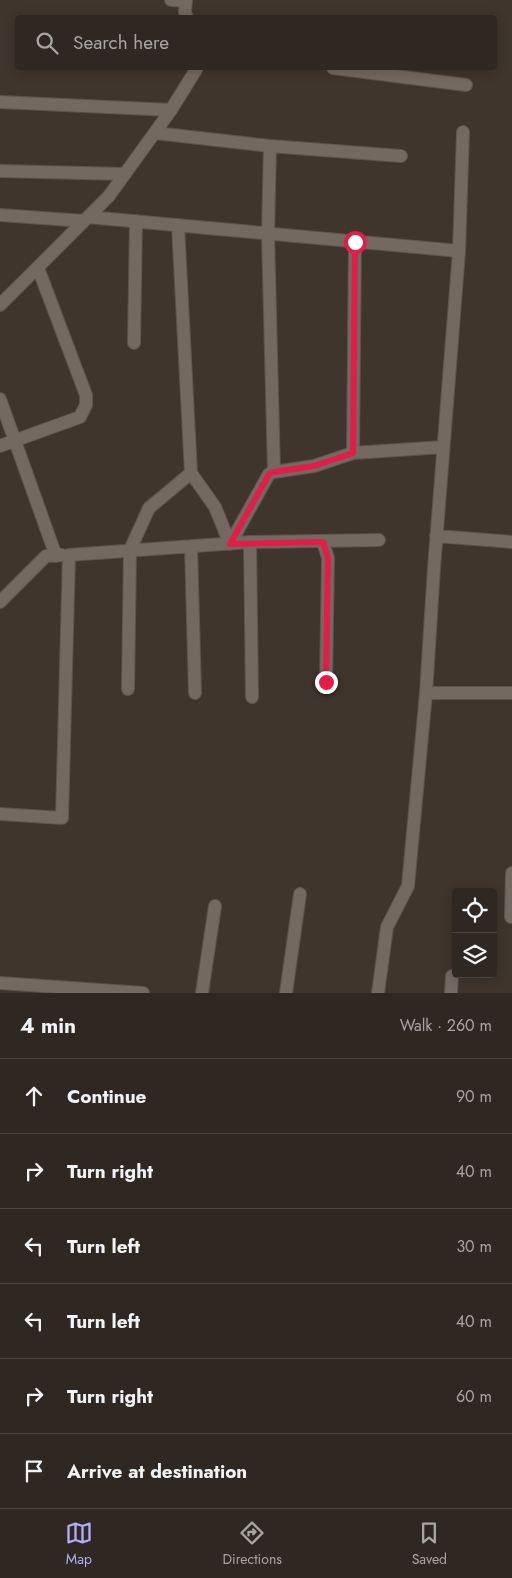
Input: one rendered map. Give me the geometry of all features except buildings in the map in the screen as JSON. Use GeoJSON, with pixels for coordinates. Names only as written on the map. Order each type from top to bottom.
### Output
{"type":"FeatureCollection","features":[{"type":"Feature","properties":{"kind":"street"},"geometry":{"type":"LineString","coordinates":[[172,0],[186,1],[186,15]]}},
{"type":"Feature","properties":{"kind":"street"},"geometry":{"type":"LineString","coordinates":[[0,305],[6,293],[38,268],[109,196],[172,110],[196,70]]}},
{"type":"Feature","properties":{"kind":"street"},"geometry":{"type":"LineString","coordinates":[[349,70],[466,85]]}},
{"type":"Feature","properties":{"kind":"street"},"geometry":{"type":"LineString","coordinates":[[0,102],[172,110]]}},
{"type":"Feature","properties":{"kind":"street"},"geometry":{"type":"LineString","coordinates":[[378,993],[387,927],[408,886],[426,692],[436,536],[459,251],[463,132]]}},
{"type":"Feature","properties":{"kind":"street"},"geometry":{"type":"LineString","coordinates":[[155,133],[270,146],[401,156]]}},
{"type":"Feature","properties":{"kind":"street"},"geometry":{"type":"LineString","coordinates":[[270,146],[268,234],[274,472]]}},
{"type":"Feature","properties":{"kind":"street"},"geometry":{"type":"LineString","coordinates":[[0,171],[125,174]]}},
{"type":"Feature","properties":{"kind":"street"},"geometry":{"type":"LineString","coordinates":[[0,215],[136,221],[459,251]]}},
{"type":"Feature","properties":{"kind":"street"},"geometry":{"type":"LineString","coordinates":[[134,343],[136,221]]}},
{"type":"Feature","properties":{"kind":"street"},"geometry":{"type":"LineString","coordinates":[[178,225],[191,473],[214,507],[230,544]]}},
{"type":"Feature","properties":{"kind":"street"},"geometry":{"type":"LineString","coordinates":[[353,453],[355,242]]}},
{"type":"Feature","properties":{"kind":"street"},"geometry":{"type":"LineString","coordinates":[[0,446],[80,417],[86,405],[86,396],[38,268]]}},
{"type":"Feature","properties":{"kind":"street"},"geometry":{"type":"LineString","coordinates":[[0,399],[56,556]]}},
{"type":"Feature","properties":{"kind":"street"},"geometry":{"type":"LineString","coordinates":[[230,544],[266,477],[274,472],[314,466],[353,453],[443,447]]}},
{"type":"Feature","properties":{"kind":"street"},"geometry":{"type":"LineString","coordinates":[[128,690],[130,550],[149,508],[191,473]]}},
{"type":"Feature","properties":{"kind":"street"},"geometry":{"type":"LineString","coordinates":[[436,536],[512,542]]}},
{"type":"Feature","properties":{"kind":"street"},"geometry":{"type":"LineString","coordinates":[[0,602],[6,591],[46,556],[250,542],[379,540]]}},
{"type":"Feature","properties":{"kind":"street"},"geometry":{"type":"LineString","coordinates":[[250,542],[252,697]]}},
{"type":"Feature","properties":{"kind":"street"},"geometry":{"type":"LineString","coordinates":[[323,542],[328,558],[326,682]]}},
{"type":"Feature","properties":{"kind":"street"},"geometry":{"type":"LineString","coordinates":[[191,546],[195,693]]}},
{"type":"Feature","properties":{"kind":"street"},"geometry":{"type":"LineString","coordinates":[[0,814],[62,818],[69,555]]}},
{"type":"Feature","properties":{"kind":"street"},"geometry":{"type":"LineString","coordinates":[[426,692],[512,692]]}},
{"type":"Feature","properties":{"kind":"street"},"geometry":{"type":"LineString","coordinates":[[510,917],[512,873]]}},
{"type":"Feature","properties":{"kind":"street"},"geometry":{"type":"LineString","coordinates":[[286,993],[300,894]]}},
{"type":"Feature","properties":{"kind":"street"},"geometry":{"type":"LineString","coordinates":[[202,993],[215,906]]}},
{"type":"Feature","properties":{"kind":"street"},"geometry":{"type":"LineString","coordinates":[[451,993],[452,976]]}},
{"type":"Feature","properties":{"kind":"street"},"geometry":{"type":"LineString","coordinates":[[0,983],[143,993]]}},
{"type":"Feature","properties":{"kind":"route"},"geometry":{"type":"LineString","coordinates":[[326,682],[328,558],[323,542],[250,542],[230,544],[269,474],[320,465],[353,453],[355,242]]}}]}
